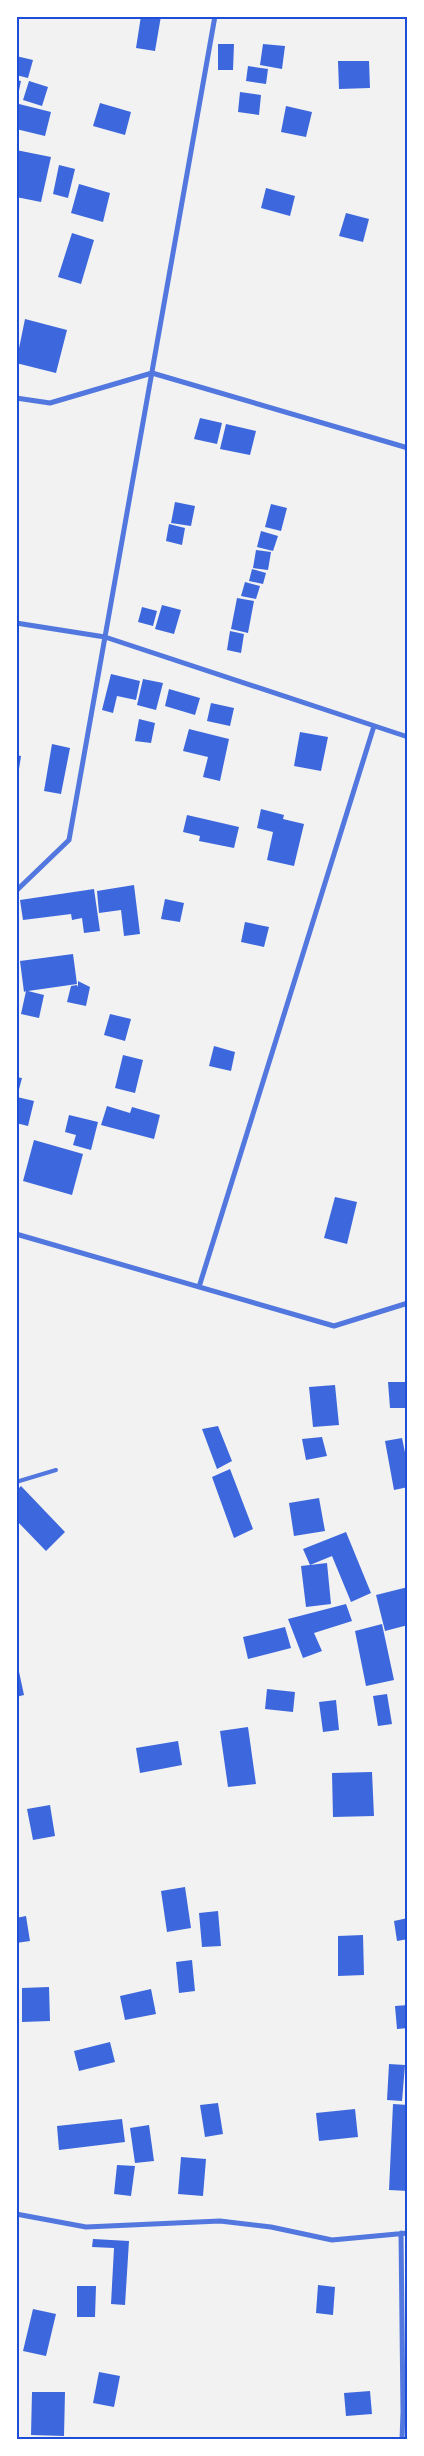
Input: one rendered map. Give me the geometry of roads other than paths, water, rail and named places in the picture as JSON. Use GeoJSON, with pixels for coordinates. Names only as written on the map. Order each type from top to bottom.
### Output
{"type":"FeatureCollection","features":[{"type":"Feature","properties":{"kind":"street"},"geometry":{"type":"LineString","coordinates":[[16,890],[69,840],[215,16]]}},
{"type":"Feature","properties":{"kind":"street"},"geometry":{"type":"LineString","coordinates":[[16,398],[50,403],[152,373],[408,448]]}},
{"type":"Feature","properties":{"kind":"street"},"geometry":{"type":"LineString","coordinates":[[16,623],[105,637],[408,737]]}},
{"type":"Feature","properties":{"kind":"street"},"geometry":{"type":"LineString","coordinates":[[199,1287],[374,726]]}},
{"type":"Feature","properties":{"kind":"street"},"geometry":{"type":"LineString","coordinates":[[16,1234],[334,1326],[408,1303]]}},
{"type":"Feature","properties":{"kind":"street"},"geometry":{"type":"LineString","coordinates":[[16,2214],[86,2228],[220,2221],[271,2227],[332,2240],[408,2232]]}},
{"type":"Feature","properties":{"kind":"street"},"geometry":{"type":"LineString","coordinates":[[401,2233],[402,2440]]}},
{"type":"Feature","properties":{"kind":"lane"},"geometry":{"type":"LineString","coordinates":[[16,1482],[56,1470]]}}]}
